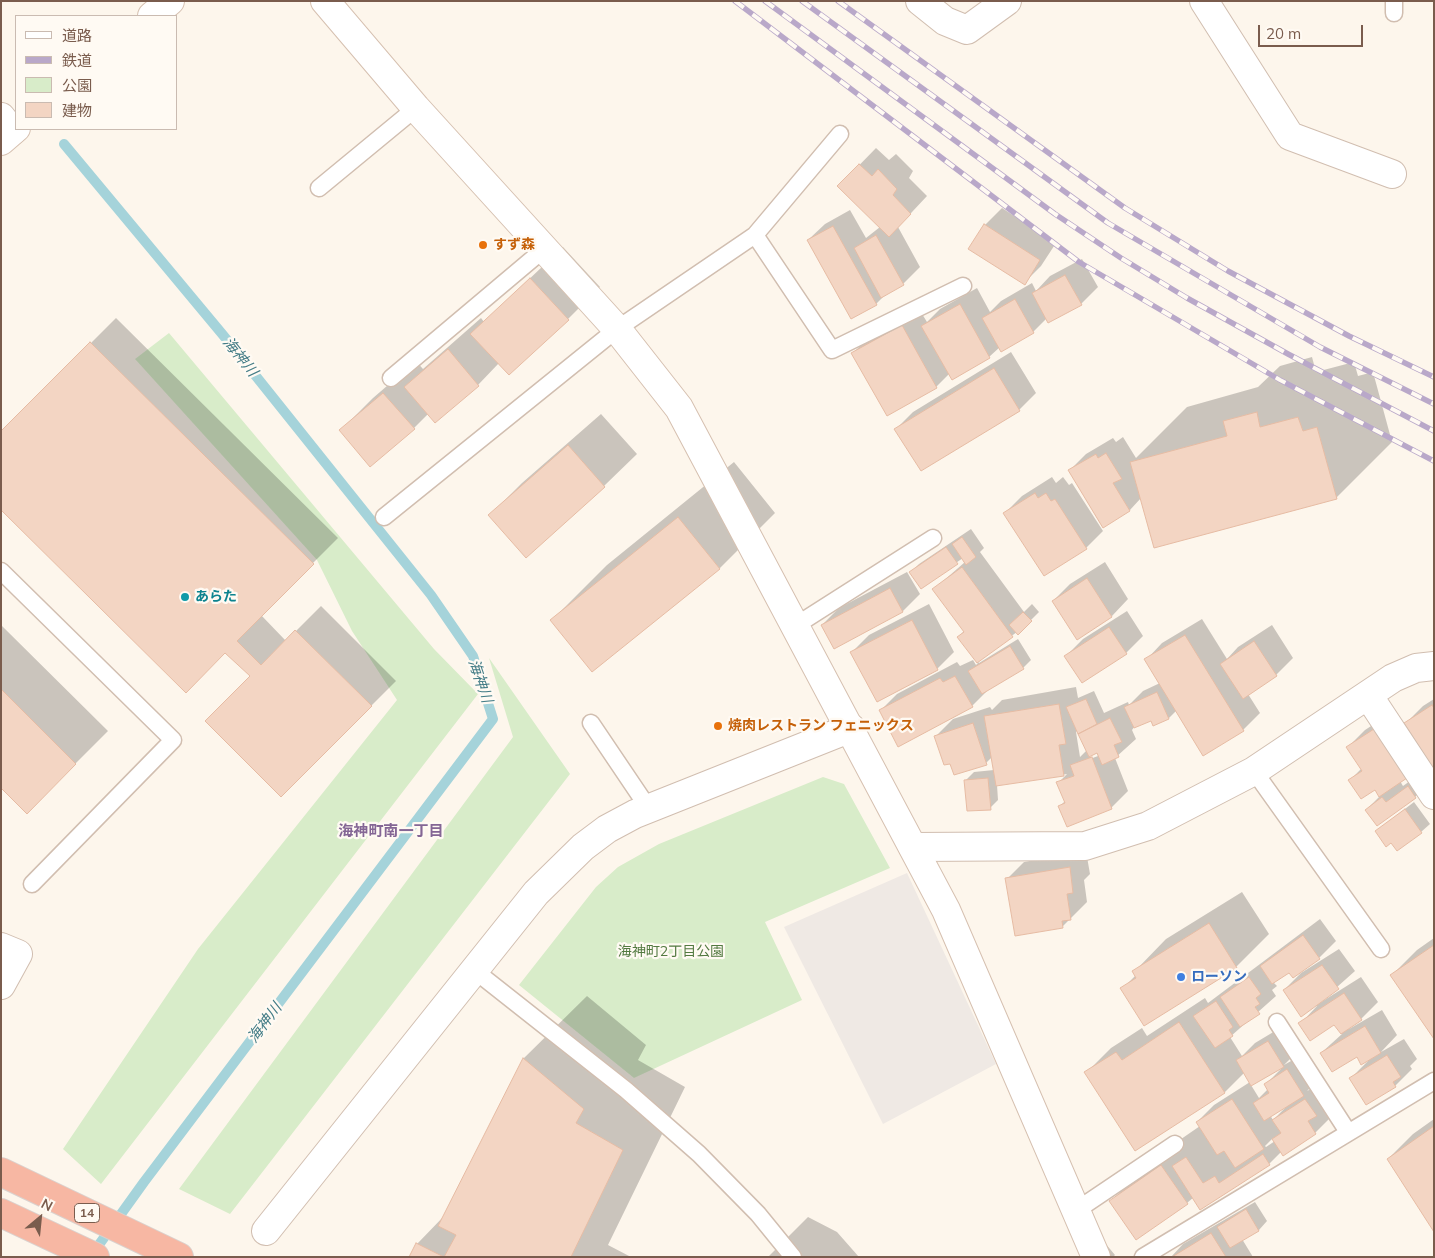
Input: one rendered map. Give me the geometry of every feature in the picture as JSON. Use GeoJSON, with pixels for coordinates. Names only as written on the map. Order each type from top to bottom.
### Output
{"type":"FeatureCollection","features":[{"type":"Feature","properties":{"kind":"highway","name":"14"},"geometry":{"type":"LineString","coordinates":[[5,1174],[172,1253]]}},
{"type":"Feature","properties":{"kind":"highway"},"geometry":{"type":"LineString","coordinates":[[1,1213],[96,1257]]}},
{"type":"Feature","properties":{"kind":"street"},"geometry":{"type":"LineString","coordinates":[[153,15],[170,1]]}},
{"type":"Feature","properties":{"kind":"street"},"geometry":{"type":"LineString","coordinates":[[325,1],[416,108],[543,250],[617,329],[679,408],[794,626],[851,728],[946,910],[1096,1257]]}},
{"type":"Feature","properties":{"kind":"street"},"geometry":{"type":"LineString","coordinates":[[920,1],[945,21],[967,30],[1007,1]]}},
{"type":"Feature","properties":{"kind":"street"},"geometry":{"type":"LineString","coordinates":[[1204,1],[1290,136],[1392,174]]}},
{"type":"Feature","properties":{"kind":"street"},"geometry":{"type":"LineString","coordinates":[[913,847],[1085,846],[1148,826],[1254,771],[1393,678],[1416,668],[1434,666]]}},
{"type":"Feature","properties":{"kind":"street"},"geometry":{"type":"LineString","coordinates":[[1368,695],[1434,794]]}},
{"type":"Feature","properties":{"kind":"street"},"geometry":{"type":"LineString","coordinates":[[266,1231],[536,893],[559,869],[607,829],[649,809],[851,728]]}},
{"type":"Feature","properties":{"kind":"street"},"geometry":{"type":"LineString","coordinates":[[1,946],[18,954],[1,985]]}},
{"type":"Feature","properties":{"kind":"lane"},"geometry":{"type":"LineString","coordinates":[[319,188],[416,108]]}},
{"type":"Feature","properties":{"kind":"lane"},"geometry":{"type":"LineString","coordinates":[[384,517],[617,329],[755,235],[840,134]]}},
{"type":"Feature","properties":{"kind":"lane"},"geometry":{"type":"LineString","coordinates":[[755,235],[832,350],[963,286]]}},
{"type":"Feature","properties":{"kind":"lane"},"geometry":{"type":"LineString","coordinates":[[391,378],[543,250]]}},
{"type":"Feature","properties":{"kind":"lane"},"geometry":{"type":"LineString","coordinates":[[794,626],[933,538]]}},
{"type":"Feature","properties":{"kind":"lane"},"geometry":{"type":"LineString","coordinates":[[1,571],[173,740],[32,884]]}},
{"type":"Feature","properties":{"kind":"lane"},"geometry":{"type":"LineString","coordinates":[[591,723],[649,809]]}},
{"type":"Feature","properties":{"kind":"lane"},"geometry":{"type":"LineString","coordinates":[[1254,771],[1381,949]]}},
{"type":"Feature","properties":{"kind":"lane"},"geometry":{"type":"LineString","coordinates":[[474,970],[626,1090],[699,1154],[758,1214],[793,1257]]}},
{"type":"Feature","properties":{"kind":"lane"},"geometry":{"type":"LineString","coordinates":[[1277,1022],[1348,1132]]}},
{"type":"Feature","properties":{"kind":"lane"},"geometry":{"type":"LineString","coordinates":[[1143,1257],[1434,1081]]}},
{"type":"Feature","properties":{"kind":"lane"},"geometry":{"type":"LineString","coordinates":[[1077,1210],[1176,1144]]}},
{"type":"Feature","properties":{"kind":"shaded area"},"geometry":{"type":"Polygon","coordinates":[[[907,873],[996,1064],[883,1124],[784,927],[907,873]]]}},
{"type":"Feature","properties":{"kind":"green space"},"geometry":{"type":"Polygon","coordinates":[[[169,333],[434,649],[478,694],[101,1184],[63,1149],[198,949],[397,700],[352,631],[317,560],[135,359],[169,333]]]}},
{"type":"Feature","properties":{"kind":"green space"},"geometry":{"type":"Polygon","coordinates":[[[489,658],[570,774],[230,1214],[179,1189],[513,737],[489,658]]]}},
{"type":"Feature","properties":{"kind":"green space","name":"海神町2丁目公園"},"geometry":{"type":"Polygon","coordinates":[[[823,777],[844,784],[890,868],[765,922],[802,1000],[634,1078],[519,985],[596,887],[618,867],[659,844],[823,777]]]}},
{"type":"Feature","properties":{"kind":"building"},"geometry":{"type":"Polygon","coordinates":[[[859,164],[872,176],[878,169],[897,189],[893,195],[911,214],[889,237],[837,186],[859,164]]]}},
{"type":"Feature","properties":{"kind":"building"},"geometry":{"type":"Polygon","coordinates":[[[984,224],[1040,260],[1025,285],[968,249],[984,224]]]}},
{"type":"Feature","properties":{"kind":"building"},"geometry":{"type":"Polygon","coordinates":[[[833,226],[877,305],[851,319],[807,240],[833,226]]]}},
{"type":"Feature","properties":{"kind":"building"},"geometry":{"type":"Polygon","coordinates":[[[876,235],[904,285],[881,298],[854,248],[876,235]]]}},
{"type":"Feature","properties":{"kind":"building"},"geometry":{"type":"Polygon","coordinates":[[[1065,275],[1082,305],[1048,323],[1032,293],[1065,275]]]}},
{"type":"Feature","properties":{"kind":"building"},"geometry":{"type":"Polygon","coordinates":[[[530,278],[569,320],[509,375],[470,334],[530,278]]]}},
{"type":"Feature","properties":{"kind":"building"},"geometry":{"type":"Polygon","coordinates":[[[1015,299],[1034,333],[1001,352],[982,318],[1015,299]]]}},
{"type":"Feature","properties":{"kind":"building"},"geometry":{"type":"Polygon","coordinates":[[[960,304],[990,358],[952,380],[921,326],[960,304]]]}},
{"type":"Feature","properties":{"kind":"building"},"geometry":{"type":"Polygon","coordinates":[[[902,325],[937,388],[887,416],[851,353],[902,325]]]}},
{"type":"Feature","properties":{"kind":"building","name":"あらた"},"geometry":{"type":"Polygon","coordinates":[[[90,342],[314,564],[237,641],[261,665],[295,630],[372,706],[281,797],[205,721],[250,676],[225,653],[186,693],[1,510],[1,431],[90,342]]]}},
{"type":"Feature","properties":{"kind":"building"},"geometry":{"type":"Polygon","coordinates":[[[448,349],[479,386],[435,423],[404,387],[448,349]]]}},
{"type":"Feature","properties":{"kind":"building"},"geometry":{"type":"Polygon","coordinates":[[[994,368],[1020,411],[921,471],[894,429],[994,368]]]}},
{"type":"Feature","properties":{"kind":"building"},"geometry":{"type":"Polygon","coordinates":[[[383,393],[415,429],[370,467],[339,430],[383,393]]]}},
{"type":"Feature","properties":{"kind":"building"},"geometry":{"type":"Polygon","coordinates":[[[1257,412],[1260,427],[1298,417],[1303,431],[1317,427],[1337,499],[1154,548],[1130,462],[1227,436],[1223,421],[1257,412]]]}},
{"type":"Feature","properties":{"kind":"building"},"geometry":{"type":"Polygon","coordinates":[[[568,445],[605,487],[526,558],[488,515],[568,445]]]}},
{"type":"Feature","properties":{"kind":"building"},"geometry":{"type":"Polygon","coordinates":[[[1106,453],[1122,479],[1113,483],[1130,511],[1103,528],[1068,470],[1096,454],[1098,458],[1106,453]]]}},
{"type":"Feature","properties":{"kind":"building"},"geometry":{"type":"Polygon","coordinates":[[[1035,493],[1038,498],[1046,493],[1051,501],[1055,499],[1087,549],[1044,576],[1003,513],[1035,493]]]}},
{"type":"Feature","properties":{"kind":"building"},"geometry":{"type":"Polygon","coordinates":[[[678,517],[720,569],[592,672],[550,620],[678,517]]]}},
{"type":"Feature","properties":{"kind":"building"},"geometry":{"type":"Polygon","coordinates":[[[962,537],[976,557],[966,565],[952,544],[962,537]]]}},
{"type":"Feature","properties":{"kind":"building"},"geometry":{"type":"Polygon","coordinates":[[[946,547],[958,564],[921,589],[909,572],[946,547]]]}},
{"type":"Feature","properties":{"kind":"building"},"geometry":{"type":"Polygon","coordinates":[[[962,567],[1013,637],[977,663],[957,637],[964,632],[932,589],[962,567]]]}},
{"type":"Feature","properties":{"kind":"building"},"geometry":{"type":"Polygon","coordinates":[[[1087,578],[1112,617],[1077,640],[1052,601],[1087,578]]]}},
{"type":"Feature","properties":{"kind":"building"},"geometry":{"type":"Polygon","coordinates":[[[890,588],[903,612],[834,649],[821,625],[890,588]]]}},
{"type":"Feature","properties":{"kind":"building"},"geometry":{"type":"Polygon","coordinates":[[[1023,612],[1032,621],[1018,635],[1009,625],[1023,612]]]}},
{"type":"Feature","properties":{"kind":"building"},"geometry":{"type":"Polygon","coordinates":[[[912,620],[938,670],[877,702],[850,652],[912,620]]]}},
{"type":"Feature","properties":{"kind":"building"},"geometry":{"type":"Polygon","coordinates":[[[1109,627],[1127,654],[1082,683],[1064,656],[1109,627]]]}},
{"type":"Feature","properties":{"kind":"building"},"geometry":{"type":"Polygon","coordinates":[[[1185,635],[1244,731],[1203,756],[1144,659],[1185,635]]]}},
{"type":"Feature","properties":{"kind":"building"},"geometry":{"type":"Polygon","coordinates":[[[1254,641],[1277,676],[1243,699],[1220,664],[1254,641]]]}},
{"type":"Feature","properties":{"kind":"building"},"geometry":{"type":"Polygon","coordinates":[[[1010,646],[1024,669],[982,694],[968,671],[1010,646]]]}},
{"type":"Feature","properties":{"kind":"building"},"geometry":{"type":"Polygon","coordinates":[[[955,676],[973,707],[898,747],[879,710],[940,678],[943,682],[955,676]]]}},
{"type":"Feature","properties":{"kind":"building"},"geometry":{"type":"Polygon","coordinates":[[[1,689],[76,764],[27,814],[1,788],[1,689]]]}},
{"type":"Feature","properties":{"kind":"building"},"geometry":{"type":"Polygon","coordinates":[[[1157,692],[1169,719],[1153,726],[1151,721],[1134,728],[1124,707],[1157,692]]]}},
{"type":"Feature","properties":{"kind":"building"},"geometry":{"type":"Polygon","coordinates":[[[1086,699],[1097,724],[1078,734],[1066,707],[1086,699]]]}},
{"type":"Feature","properties":{"kind":"building"},"geometry":{"type":"Polygon","coordinates":[[[1059,704],[1066,744],[1059,745],[1064,776],[996,786],[984,716],[1059,704]]]}},
{"type":"Feature","properties":{"kind":"building"},"geometry":{"type":"Polygon","coordinates":[[[1432,705],[1434,708],[1434,770],[1404,723],[1432,705]]]}},
{"type":"Feature","properties":{"kind":"building"},"geometry":{"type":"Polygon","coordinates":[[[1110,718],[1122,742],[1114,745],[1119,757],[1102,765],[1097,753],[1089,757],[1078,734],[1110,718]]]}},
{"type":"Feature","properties":{"kind":"building"},"geometry":{"type":"Polygon","coordinates":[[[973,723],[987,765],[954,775],[950,764],[944,765],[934,736],[973,723]]]}},
{"type":"Feature","properties":{"kind":"building"},"geometry":{"type":"Polygon","coordinates":[[[1374,729],[1407,778],[1379,797],[1375,790],[1361,799],[1348,780],[1362,771],[1346,747],[1374,729]]]}},
{"type":"Feature","properties":{"kind":"building"},"geometry":{"type":"Polygon","coordinates":[[[1092,757],[1112,809],[1067,827],[1058,806],[1065,803],[1056,782],[1074,776],[1070,765],[1092,757]]]}},
{"type":"Feature","properties":{"kind":"building"},"geometry":{"type":"Polygon","coordinates":[[[988,778],[991,810],[967,811],[964,780],[988,778]]]}},
{"type":"Feature","properties":{"kind":"building"},"geometry":{"type":"Polygon","coordinates":[[[1408,786],[1416,798],[1377,826],[1365,810],[1382,797],[1386,802],[1408,786]]]}},
{"type":"Feature","properties":{"kind":"building"},"geometry":{"type":"Polygon","coordinates":[[[1405,809],[1422,833],[1397,851],[1391,843],[1386,847],[1375,831],[1405,809]]]}},
{"type":"Feature","properties":{"kind":"building"},"geometry":{"type":"Polygon","coordinates":[[[1070,867],[1073,893],[1067,894],[1071,920],[1062,921],[1063,928],[1015,936],[1005,878],[1070,867]]]}},
{"type":"Feature","properties":{"kind":"building"},"geometry":{"type":"Polygon","coordinates":[[[1209,923],[1237,968],[1144,1026],[1120,988],[1136,978],[1132,971],[1209,923]]]}},
{"type":"Feature","properties":{"kind":"building"},"geometry":{"type":"Polygon","coordinates":[[[1303,935],[1320,959],[1293,978],[1289,973],[1272,984],[1260,966],[1303,935]]]}},
{"type":"Feature","properties":{"kind":"building"},"geometry":{"type":"Polygon","coordinates":[[[1434,945],[1434,1039],[1390,975],[1434,945]]]}},
{"type":"Feature","properties":{"kind":"building"},"geometry":{"type":"Polygon","coordinates":[[[1322,965],[1339,989],[1301,1017],[1283,990],[1322,965]]]}},
{"type":"Feature","properties":{"kind":"building"},"geometry":{"type":"Polygon","coordinates":[[[1249,977],[1261,994],[1256,998],[1260,1004],[1255,1007],[1260,1014],[1240,1027],[1220,997],[1249,977]]]}},
{"type":"Feature","properties":{"kind":"building"},"geometry":{"type":"Polygon","coordinates":[[[1344,993],[1362,1020],[1341,1034],[1334,1025],[1310,1041],[1298,1023],[1344,993]]]}},
{"type":"Feature","properties":{"kind":"building"},"geometry":{"type":"Polygon","coordinates":[[[1216,1001],[1233,1027],[1229,1030],[1233,1036],[1215,1048],[1193,1016],[1216,1001]]]}},
{"type":"Feature","properties":{"kind":"building"},"geometry":{"type":"Polygon","coordinates":[[[1179,1022],[1225,1093],[1135,1151],[1084,1072],[1116,1052],[1122,1060],[1179,1022]]]}},
{"type":"Feature","properties":{"kind":"building"},"geometry":{"type":"Polygon","coordinates":[[[1365,1026],[1381,1053],[1361,1065],[1357,1057],[1332,1072],[1320,1053],[1365,1026]]]}},
{"type":"Feature","properties":{"kind":"building"},"geometry":{"type":"Polygon","coordinates":[[[1268,1041],[1284,1067],[1251,1086],[1236,1060],[1268,1041]]]}},
{"type":"Feature","properties":{"kind":"building"},"geometry":{"type":"Polygon","coordinates":[[[1387,1055],[1401,1077],[1393,1082],[1396,1087],[1366,1105],[1349,1078],[1387,1055]]]}},
{"type":"Feature","properties":{"kind":"building"},"geometry":{"type":"Polygon","coordinates":[[[523,1058],[584,1109],[576,1123],[623,1150],[571,1257],[444,1257],[456,1235],[438,1226],[523,1058]]]}},
{"type":"Feature","properties":{"kind":"building"},"geometry":{"type":"Polygon","coordinates":[[[1287,1069],[1304,1096],[1264,1121],[1253,1103],[1269,1093],[1264,1084],[1287,1069]]]}},
{"type":"Feature","properties":{"kind":"building"},"geometry":{"type":"Polygon","coordinates":[[[1232,1099],[1264,1149],[1235,1168],[1224,1151],[1217,1155],[1196,1122],[1232,1099]]]}},
{"type":"Feature","properties":{"kind":"building"},"geometry":{"type":"Polygon","coordinates":[[[1305,1099],[1317,1116],[1308,1121],[1316,1134],[1283,1156],[1272,1139],[1281,1133],[1272,1120],[1305,1099]]]}},
{"type":"Feature","properties":{"kind":"building"},"geometry":{"type":"Polygon","coordinates":[[[1434,1126],[1434,1232],[1387,1159],[1434,1126]]]}},
{"type":"Feature","properties":{"kind":"building"},"geometry":{"type":"Polygon","coordinates":[[[1263,1154],[1270,1165],[1200,1210],[1172,1166],[1186,1157],[1203,1183],[1215,1176],[1219,1183],[1263,1154]]]}},
{"type":"Feature","properties":{"kind":"building"},"geometry":{"type":"Polygon","coordinates":[[[1161,1165],[1188,1204],[1136,1240],[1109,1201],[1161,1165]]]}},
{"type":"Feature","properties":{"kind":"building"},"geometry":{"type":"Polygon","coordinates":[[[1246,1209],[1259,1231],[1230,1248],[1217,1227],[1246,1209]]]}},
{"type":"Feature","properties":{"kind":"building"},"geometry":{"type":"Polygon","coordinates":[[[1211,1233],[1226,1257],[1172,1257],[1211,1233]]]}},
{"type":"Feature","properties":{"kind":"building"},"geometry":{"type":"Polygon","coordinates":[[[416,1243],[444,1257],[409,1257],[416,1243]]]}},
{"type":"Feature","properties":{"kind":"waterway","name":"海神川"},"geometry":{"type":"LineString","coordinates":[[64,144],[223,335],[431,595],[473,656],[493,719],[144,1182],[93,1253]]}},
{"type":"Feature","properties":{"kind":"railway"},"geometry":{"type":"LineString","coordinates":[[735,1],[1079,262],[1280,380],[1434,461]]}},
{"type":"Feature","properties":{"kind":"railway"},"geometry":{"type":"LineString","coordinates":[[765,1],[1055,214],[1121,258],[1187,298],[1288,354],[1434,431]]}},
{"type":"Feature","properties":{"kind":"railway"},"geometry":{"type":"LineString","coordinates":[[802,1],[1108,223],[1320,347],[1434,404]]}},
{"type":"Feature","properties":{"kind":"railway"},"geometry":{"type":"LineString","coordinates":[[838,1],[1125,208],[1228,271],[1349,336],[1434,377]]}},
{"type":"Feature","properties":{"kind":"place","name":"すず森"},"geometry":{"type":"Point","coordinates":[483,245]}},
{"type":"Feature","properties":{"kind":"place","name":"あらた"},"geometry":{"type":"Point","coordinates":[185,597]}},
{"type":"Feature","properties":{"kind":"place","name":"焼肉レストラン フェニックス"},"geometry":{"type":"Point","coordinates":[718,726]}},
{"type":"Feature","properties":{"kind":"place","name":"ローソン"},"geometry":{"type":"Point","coordinates":[1181,977]}},
{"type":"Feature","properties":{"kind":"district","name":"海神町南一丁目"},"geometry":{"type":"Point","coordinates":[391,831]}}]}
